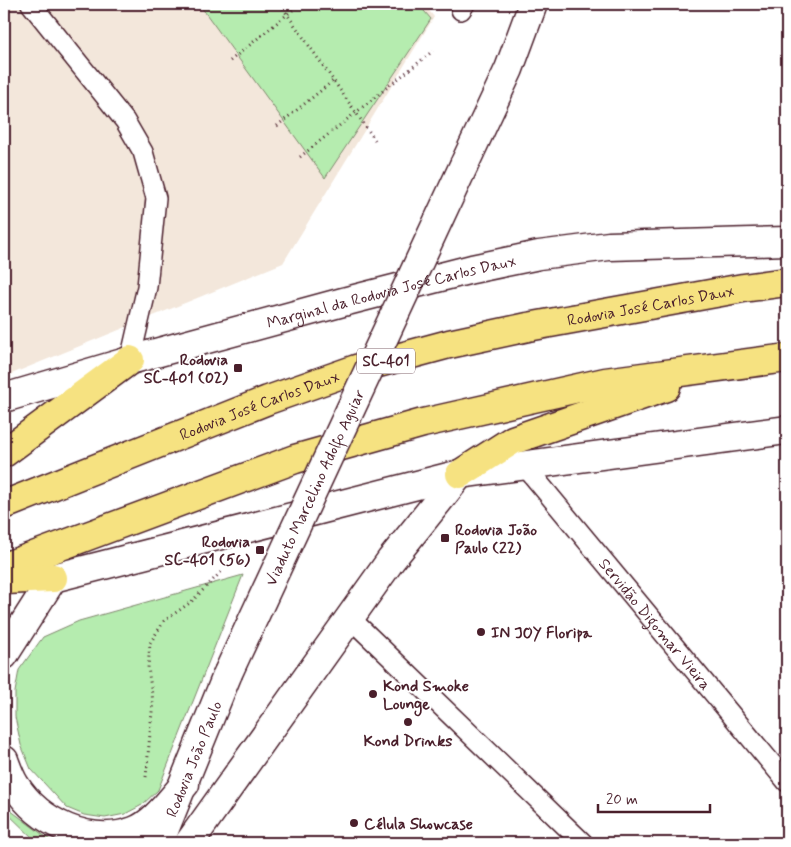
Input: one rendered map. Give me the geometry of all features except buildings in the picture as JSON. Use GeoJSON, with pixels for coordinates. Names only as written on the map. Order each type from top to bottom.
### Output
{"type":"FeatureCollection","features":[{"type":"Feature","properties":{"kind":"highway","name":"Rodovia José Carlos Daux"},"geometry":{"type":"LineString","coordinates":[[4,505],[268,400],[356,369],[449,344],[528,327],[743,288],[787,282]]}},
{"type":"Feature","properties":{"kind":"highway"},"geometry":{"type":"LineString","coordinates":[[4,567],[295,459],[423,423],[605,382],[787,358]]}},
{"type":"Feature","properties":{"kind":"highway"},"geometry":{"type":"LineString","coordinates":[[4,452],[130,360]]}},
{"type":"Feature","properties":{"kind":"highway"},"geometry":{"type":"LineString","coordinates":[[460,474],[513,440],[610,405],[734,365]]}},
{"type":"Feature","properties":{"kind":"highway"},"geometry":{"type":"LineString","coordinates":[[4,580],[53,578]]}},
{"type":"Feature","properties":{"kind":"main road","name":"Viaduto Marcelino Adolfo Aguiar"},"geometry":{"type":"LineString","coordinates":[[228,673],[509,69],[533,4]]}},
{"type":"Feature","properties":{"kind":"main road","name":"Marginal da Rodovia José Carlos Daux"},"geometry":{"type":"LineString","coordinates":[[4,398],[130,360],[343,302],[472,269],[539,255],[609,246],[787,241]]}},
{"type":"Feature","properties":{"kind":"main road"},"geometry":{"type":"LineString","coordinates":[[4,654],[53,578],[460,474],[784,434]]}},
{"type":"Feature","properties":{"kind":"main road"},"geometry":{"type":"LineString","coordinates":[[189,843],[391,560],[460,474]]}},
{"type":"Feature","properties":{"kind":"main road","name":"Rodovia João Paulo"},"geometry":{"type":"LineString","coordinates":[[159,843],[185,784],[228,673]]}},
{"type":"Feature","properties":{"kind":"main road"},"geometry":{"type":"LineString","coordinates":[[4,760],[15,785],[44,818],[88,837],[111,837],[135,831],[157,815],[185,784]]}},
{"type":"Feature","properties":{"kind":"lane"},"geometry":{"type":"LineString","coordinates":[[30,4],[125,122],[143,152],[156,198],[147,287],[130,360]]}},
{"type":"Feature","properties":{"kind":"lane","name":"Servidão Digomar Vieira"},"geometry":{"type":"LineString","coordinates":[[524,466],[787,782]]}},
{"type":"Feature","properties":{"kind":"lane"},"geometry":{"type":"LineString","coordinates":[[350,618],[583,843]]}},
{"type":"Feature","properties":{"kind":"path"},"geometry":{"type":"LineString","coordinates":[[280,4],[375,140]]}},
{"type":"Feature","properties":{"kind":"path"},"geometry":{"type":"LineString","coordinates":[[230,61],[300,4]]}},
{"type":"Feature","properties":{"kind":"path"},"geometry":{"type":"LineString","coordinates":[[300,157],[433,51]]}},
{"type":"Feature","properties":{"kind":"path"},"geometry":{"type":"LineString","coordinates":[[277,126],[334,80]]}},
{"type":"Feature","properties":{"kind":"path"},"geometry":{"type":"LineString","coordinates":[[157,815],[145,785],[153,701],[148,668],[150,643],[164,621],[191,602],[225,568]]}},
{"type":"Feature","properties":{"kind":"shaded area"},"geometry":{"type":"Polygon","coordinates":[[[4,4],[424,4],[434,17],[283,263],[4,377],[4,4]]]}},
{"type":"Feature","properties":{"kind":"green space"},"geometry":{"type":"Polygon","coordinates":[[[199,4],[418,4],[431,19],[325,178],[199,4]]]}},
{"type":"Feature","properties":{"kind":"green space"},"geometry":{"type":"Polygon","coordinates":[[[243,575],[158,790],[142,805],[125,814],[105,818],[84,815],[67,808],[31,769],[21,745],[15,717],[15,692],[19,670],[43,637],[79,621],[243,575]]]}},
{"type":"Feature","properties":{"kind":"green space"},"geometry":{"type":"Polygon","coordinates":[[[4,800],[10,810],[54,843],[38,843],[4,810],[4,800]]]}},
{"type":"Feature","properties":{"kind":"place","name":"Rodovia SC-401 (02)"},"geometry":{"type":"Point","coordinates":[238,368]}},
{"type":"Feature","properties":{"kind":"place","name":"Rodovia João Paulo (22)"},"geometry":{"type":"Point","coordinates":[445,538]}},
{"type":"Feature","properties":{"kind":"place","name":"Rodovia SC-401 (56)"},"geometry":{"type":"Point","coordinates":[260,550]}},
{"type":"Feature","properties":{"kind":"place","name":"IN JOY Floripa"},"geometry":{"type":"Point","coordinates":[481,632]}},
{"type":"Feature","properties":{"kind":"place","name":"Kond Smoke Lounge"},"geometry":{"type":"Point","coordinates":[373,694]}},
{"type":"Feature","properties":{"kind":"place","name":"Kond Drinks"},"geometry":{"type":"Point","coordinates":[408,722]}},
{"type":"Feature","properties":{"kind":"place","name":"Célula Showcase"},"geometry":{"type":"Point","coordinates":[354,823]}}]}
